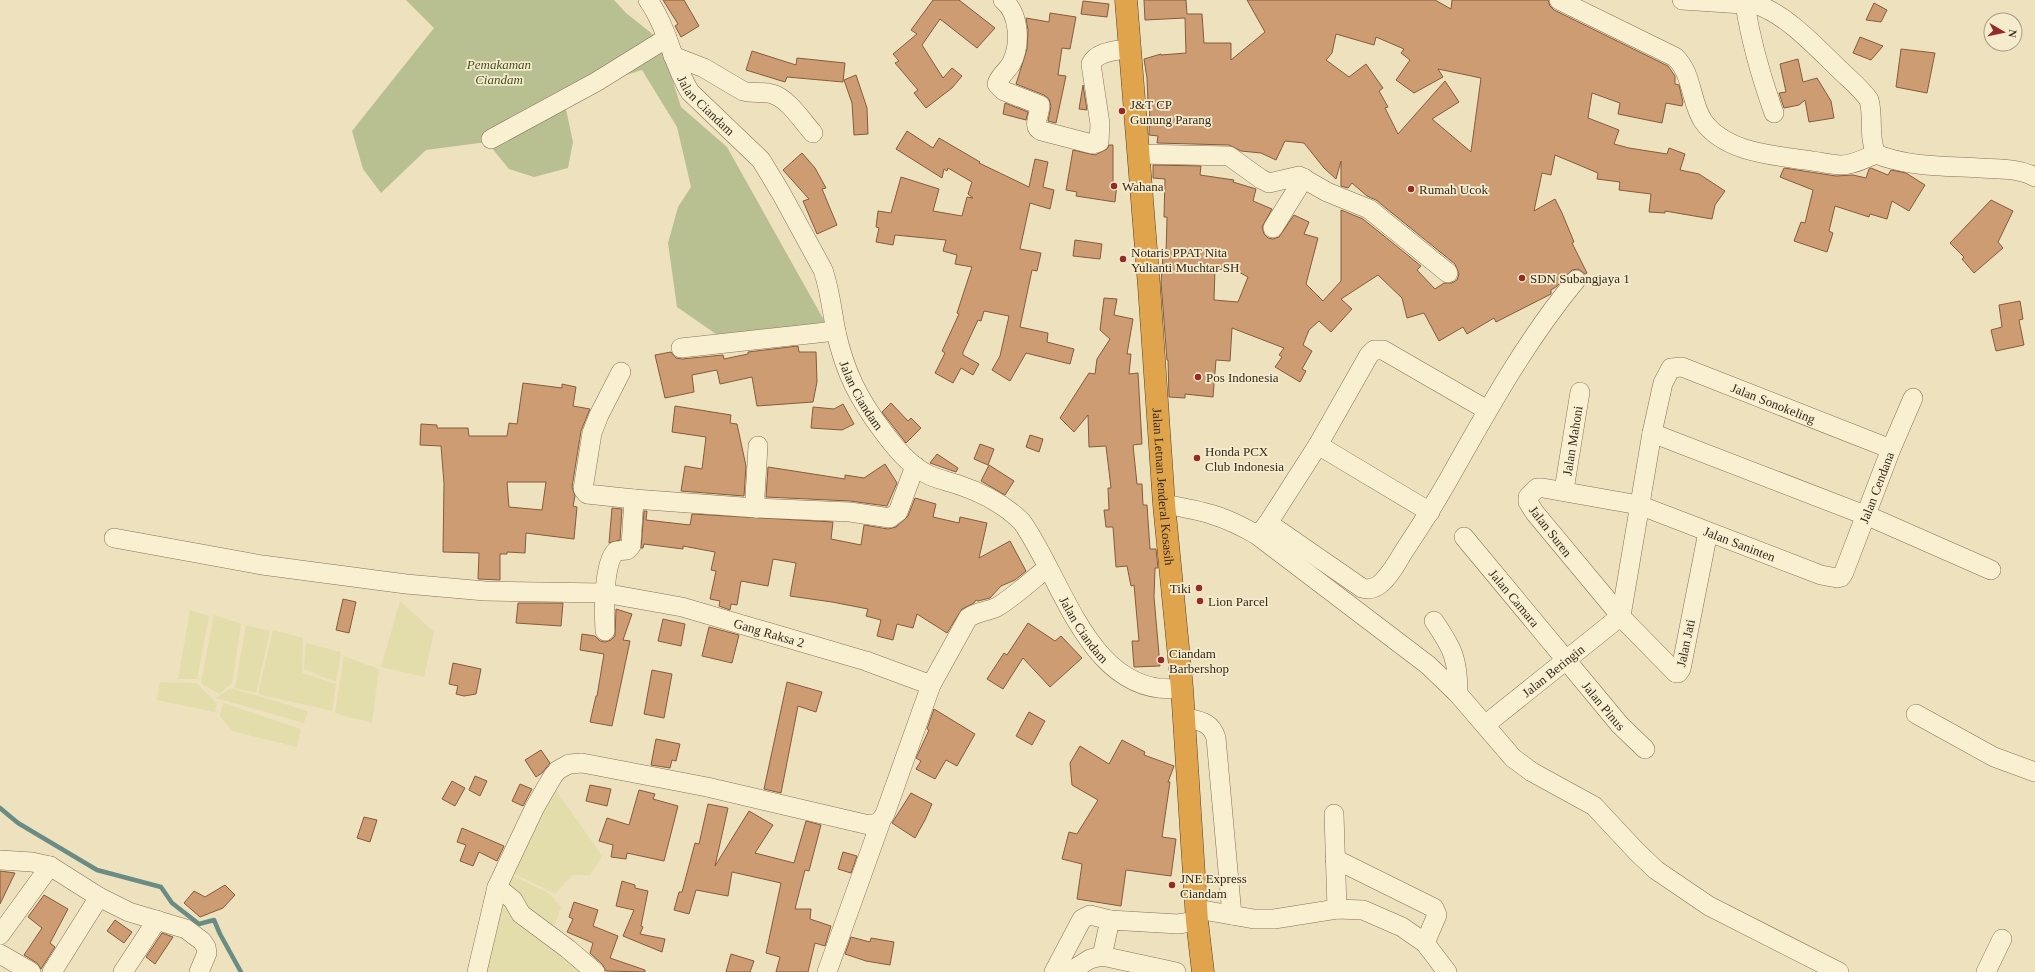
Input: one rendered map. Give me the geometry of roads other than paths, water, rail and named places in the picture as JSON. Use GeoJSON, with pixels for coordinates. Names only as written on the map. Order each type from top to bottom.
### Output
{"type":"FeatureCollection","features":[{"type":"Feature","properties":{"kind":"highway","name":"Jalan Letnan Jenderal Kosasih"},"geometry":{"type":"LineString","coordinates":[[1126,0],[1139,154],[1164,504],[1182,688],[1197,915],[1203,972]]}},
{"type":"Feature","properties":{"kind":"street","name":"Jalan Ciandam"},"geometry":{"type":"LineString","coordinates":[[648,0],[660,20],[682,79],[690,92],[761,160],[770,173],[822,270],[827,283],[836,332],[847,372],[858,395],[897,449],[926,474],[989,497],[1012,512],[1028,530],[1047,568],[1093,644],[1115,670],[1143,685],[1161,688],[1182,688]]}},
{"type":"Feature","properties":{"kind":"street"},"geometry":{"type":"LineString","coordinates":[[1004,0],[1009,4],[1016,18],[1016,46],[1013,59],[999,79],[998,84],[1004,91],[1040,105],[1036,125],[1038,130],[1092,144],[1099,142],[1100,124],[1091,64],[1098,54],[1130,48]]}},
{"type":"Feature","properties":{"kind":"street"},"geometry":{"type":"LineString","coordinates":[[1559,0],[1675,57],[1682,64],[1702,120],[1711,131],[1724,140],[1760,152],[1841,165],[1850,164],[1876,154],[1884,157],[1934,166],[2003,169],[2029,173],[2035,176]]}},
{"type":"Feature","properties":{"kind":"street"},"geometry":{"type":"LineString","coordinates":[[1682,0],[1758,5],[1769,9],[1785,21],[1810,41],[1865,94],[1872,108],[1873,146],[1876,154]]}},
{"type":"Feature","properties":{"kind":"street"},"geometry":{"type":"LineString","coordinates":[[1745,4],[1751,43],[1774,113]]}},
{"type":"Feature","properties":{"kind":"street"},"geometry":{"type":"LineString","coordinates":[[491,139],[596,82],[667,38]]}},
{"type":"Feature","properties":{"kind":"street"},"geometry":{"type":"LineString","coordinates":[[673,56],[704,68],[743,91],[750,93],[767,93],[781,98],[813,133]]}},
{"type":"Feature","properties":{"kind":"street"},"geometry":{"type":"LineString","coordinates":[[1139,154],[1224,155],[1234,159],[1265,182],[1273,183],[1295,176],[1304,178],[1327,192],[1369,209],[1448,273]]}},
{"type":"Feature","properties":{"kind":"street"},"geometry":{"type":"LineString","coordinates":[[1273,228],[1304,178]]}},
{"type":"Feature","properties":{"kind":"street"},"geometry":{"type":"LineString","coordinates":[[1164,504],[1204,511],[1263,530],[1367,590],[1378,586],[1389,573],[1430,512],[1487,410],[1556,304],[1576,280]]}},
{"type":"Feature","properties":{"kind":"street"},"geometry":{"type":"LineString","coordinates":[[681,348],[836,332]]}},
{"type":"Feature","properties":{"kind":"street"},"geometry":{"type":"LineString","coordinates":[[1263,530],[1318,446],[1369,356],[1379,349],[1388,352],[1487,410]]}},
{"type":"Feature","properties":{"kind":"street","name":"Jalan Sonokeling"},"geometry":{"type":"LineString","coordinates":[[1652,433],[1664,383],[1671,368],[1682,367],[1891,449]]}},
{"type":"Feature","properties":{"kind":"street"},"geometry":{"type":"LineString","coordinates":[[621,372],[599,415],[592,433],[583,489],[587,494],[756,508],[850,512],[890,518],[898,512],[915,466]]}},
{"type":"Feature","properties":{"kind":"street","name":"Jalan Mahoni"},"geometry":{"type":"LineString","coordinates":[[1564,490],[1580,392]]}},
{"type":"Feature","properties":{"kind":"street","name":"Jalan Cendana"},"geometry":{"type":"LineString","coordinates":[[1841,577],[1866,517],[1891,449],[1913,398]]}},
{"type":"Feature","properties":{"kind":"street"},"geometry":{"type":"LineString","coordinates":[[1621,616],[1652,433],[1866,517],[1875,519],[1991,570]]}},
{"type":"Feature","properties":{"kind":"street"},"geometry":{"type":"LineString","coordinates":[[756,508],[755,496],[758,446]]}},
{"type":"Feature","properties":{"kind":"street"},"geometry":{"type":"LineString","coordinates":[[1318,446],[1430,512]]}},
{"type":"Feature","properties":{"kind":"street","name":"Jalan Suren"},"geometry":{"type":"LineString","coordinates":[[1621,616],[1535,513],[1528,502],[1528,497],[1537,488],[1564,490],[1640,504]]}},
{"type":"Feature","properties":{"kind":"street"},"geometry":{"type":"LineString","coordinates":[[605,631],[604,593],[613,554],[626,550],[631,546],[634,499]]}},
{"type":"Feature","properties":{"kind":"street","name":"Jalan Saninten"},"geometry":{"type":"LineString","coordinates":[[1640,504],[1708,532],[1821,575],[1831,578],[1841,577]]}},
{"type":"Feature","properties":{"kind":"street"},"geometry":{"type":"LineString","coordinates":[[1263,530],[1428,665],[1458,694],[1501,746],[1523,766],[1594,806],[1656,870],[1679,886],[1735,920],[1839,972]]}},
{"type":"Feature","properties":{"kind":"street","name":"Jalan Jati"},"geometry":{"type":"LineString","coordinates":[[1621,616],[1672,671],[1676,673],[1679,672],[1708,532]]}},
{"type":"Feature","properties":{"kind":"street","name":"Jalan Camara"},"geometry":{"type":"LineString","coordinates":[[1464,537],[1566,659]]}},
{"type":"Feature","properties":{"kind":"street","name":"Gang Raksa 2"},"geometry":{"type":"LineString","coordinates":[[114,538],[262,565],[406,584],[484,591],[604,593],[682,607],[866,661],[931,685]]}},
{"type":"Feature","properties":{"kind":"street"},"geometry":{"type":"LineString","coordinates":[[827,972],[931,685],[968,618],[974,613],[994,608],[1003,603],[1047,568]]}},
{"type":"Feature","properties":{"kind":"street","name":"Jalan Beringin"},"geometry":{"type":"LineString","coordinates":[[1485,725],[1621,616]]}},
{"type":"Feature","properties":{"kind":"street"},"geometry":{"type":"LineString","coordinates":[[1434,620],[1455,656],[1458,675],[1458,694]]}},
{"type":"Feature","properties":{"kind":"street","name":"Jalan Pinus"},"geometry":{"type":"LineString","coordinates":[[1566,659],[1620,725],[1645,749]]}},
{"type":"Feature","properties":{"kind":"street"},"geometry":{"type":"LineString","coordinates":[[1916,714],[1994,757],[2035,772]]}},
{"type":"Feature","properties":{"kind":"street"},"geometry":{"type":"LineString","coordinates":[[1183,717],[1207,723],[1214,731],[1216,738],[1232,915]]}},
{"type":"Feature","properties":{"kind":"street"},"geometry":{"type":"LineString","coordinates":[[477,972],[497,886],[535,807],[552,776],[558,770],[573,764],[582,763],[707,787],[869,825],[881,821]]}},
{"type":"Feature","properties":{"kind":"street"},"geometry":{"type":"LineString","coordinates":[[1334,814],[1337,909]]}},
{"type":"Feature","properties":{"kind":"street"},"geometry":{"type":"LineString","coordinates":[[1335,859],[1434,908],[1437,915],[1425,943]]}},
{"type":"Feature","properties":{"kind":"street"},"geometry":{"type":"LineString","coordinates":[[0,860],[32,862],[50,866],[100,897],[129,912],[186,929],[202,941],[206,946],[207,953],[199,972]]}},
{"type":"Feature","properties":{"kind":"street"},"geometry":{"type":"LineString","coordinates":[[0,935],[50,866]]}},
{"type":"Feature","properties":{"kind":"street"},"geometry":{"type":"LineString","coordinates":[[497,886],[513,900],[521,914],[568,949],[595,972]]}},
{"type":"Feature","properties":{"kind":"street"},"geometry":{"type":"LineString","coordinates":[[52,972],[100,897]]}},
{"type":"Feature","properties":{"kind":"street"},"geometry":{"type":"LineString","coordinates":[[1054,972],[1082,919],[1090,915],[1110,920],[1178,924],[1197,915],[1232,915],[1254,919],[1274,919],[1337,909],[1363,910],[1383,917],[1402,927],[1425,943],[1447,972]]}},
{"type":"Feature","properties":{"kind":"street"},"geometry":{"type":"LineString","coordinates":[[123,972],[157,920]]}},
{"type":"Feature","properties":{"kind":"street"},"geometry":{"type":"LineString","coordinates":[[1102,956],[1110,920]]}},
{"type":"Feature","properties":{"kind":"street"},"geometry":{"type":"LineString","coordinates":[[1986,972],[2002,939]]}},
{"type":"Feature","properties":{"kind":"street"},"geometry":{"type":"LineString","coordinates":[[0,954],[31,972]]}},
{"type":"Feature","properties":{"kind":"street"},"geometry":{"type":"LineString","coordinates":[[1069,972],[1090,959],[1102,956],[1176,972]]}},
{"type":"Feature","properties":{"kind":"waterway"},"geometry":{"type":"LineString","coordinates":[[0,808],[18,823],[97,870],[161,887],[172,903],[199,924],[214,920],[241,972]]}},
{"type":"Feature","properties":{"kind":"place","name":"J&T CP Gunung Parang"},"geometry":{"type":"Point","coordinates":[1122,111]}},
{"type":"Feature","properties":{"kind":"place","name":"Wahana"},"geometry":{"type":"Point","coordinates":[1114,186]}},
{"type":"Feature","properties":{"kind":"place","name":"Rumah Ucok"},"geometry":{"type":"Point","coordinates":[1411,189]}},
{"type":"Feature","properties":{"kind":"place","name":"Notaris PPAT Nita Yulianti Muchtar SH"},"geometry":{"type":"Point","coordinates":[1123,259]}},
{"type":"Feature","properties":{"kind":"place","name":"SDN Subangjaya 1"},"geometry":{"type":"Point","coordinates":[1522,278]}},
{"type":"Feature","properties":{"kind":"place","name":"Pos Indonesia"},"geometry":{"type":"Point","coordinates":[1198,377]}},
{"type":"Feature","properties":{"kind":"place","name":"Honda PCX Club Indonesia"},"geometry":{"type":"Point","coordinates":[1197,458]}},
{"type":"Feature","properties":{"kind":"place","name":"Tiki"},"geometry":{"type":"Point","coordinates":[1199,588]}},
{"type":"Feature","properties":{"kind":"place","name":"Lion Parcel"},"geometry":{"type":"Point","coordinates":[1200,601]}},
{"type":"Feature","properties":{"kind":"place","name":"Ciandam Barbershop"},"geometry":{"type":"Point","coordinates":[1161,660]}},
{"type":"Feature","properties":{"kind":"place","name":"JNE Express Ciandam"},"geometry":{"type":"Point","coordinates":[1172,885]}},
{"type":"Feature","properties":{"kind":"park label","name":"Pemakaman Ciandam"},"geometry":{"type":"Point","coordinates":[499,72]}}]}
